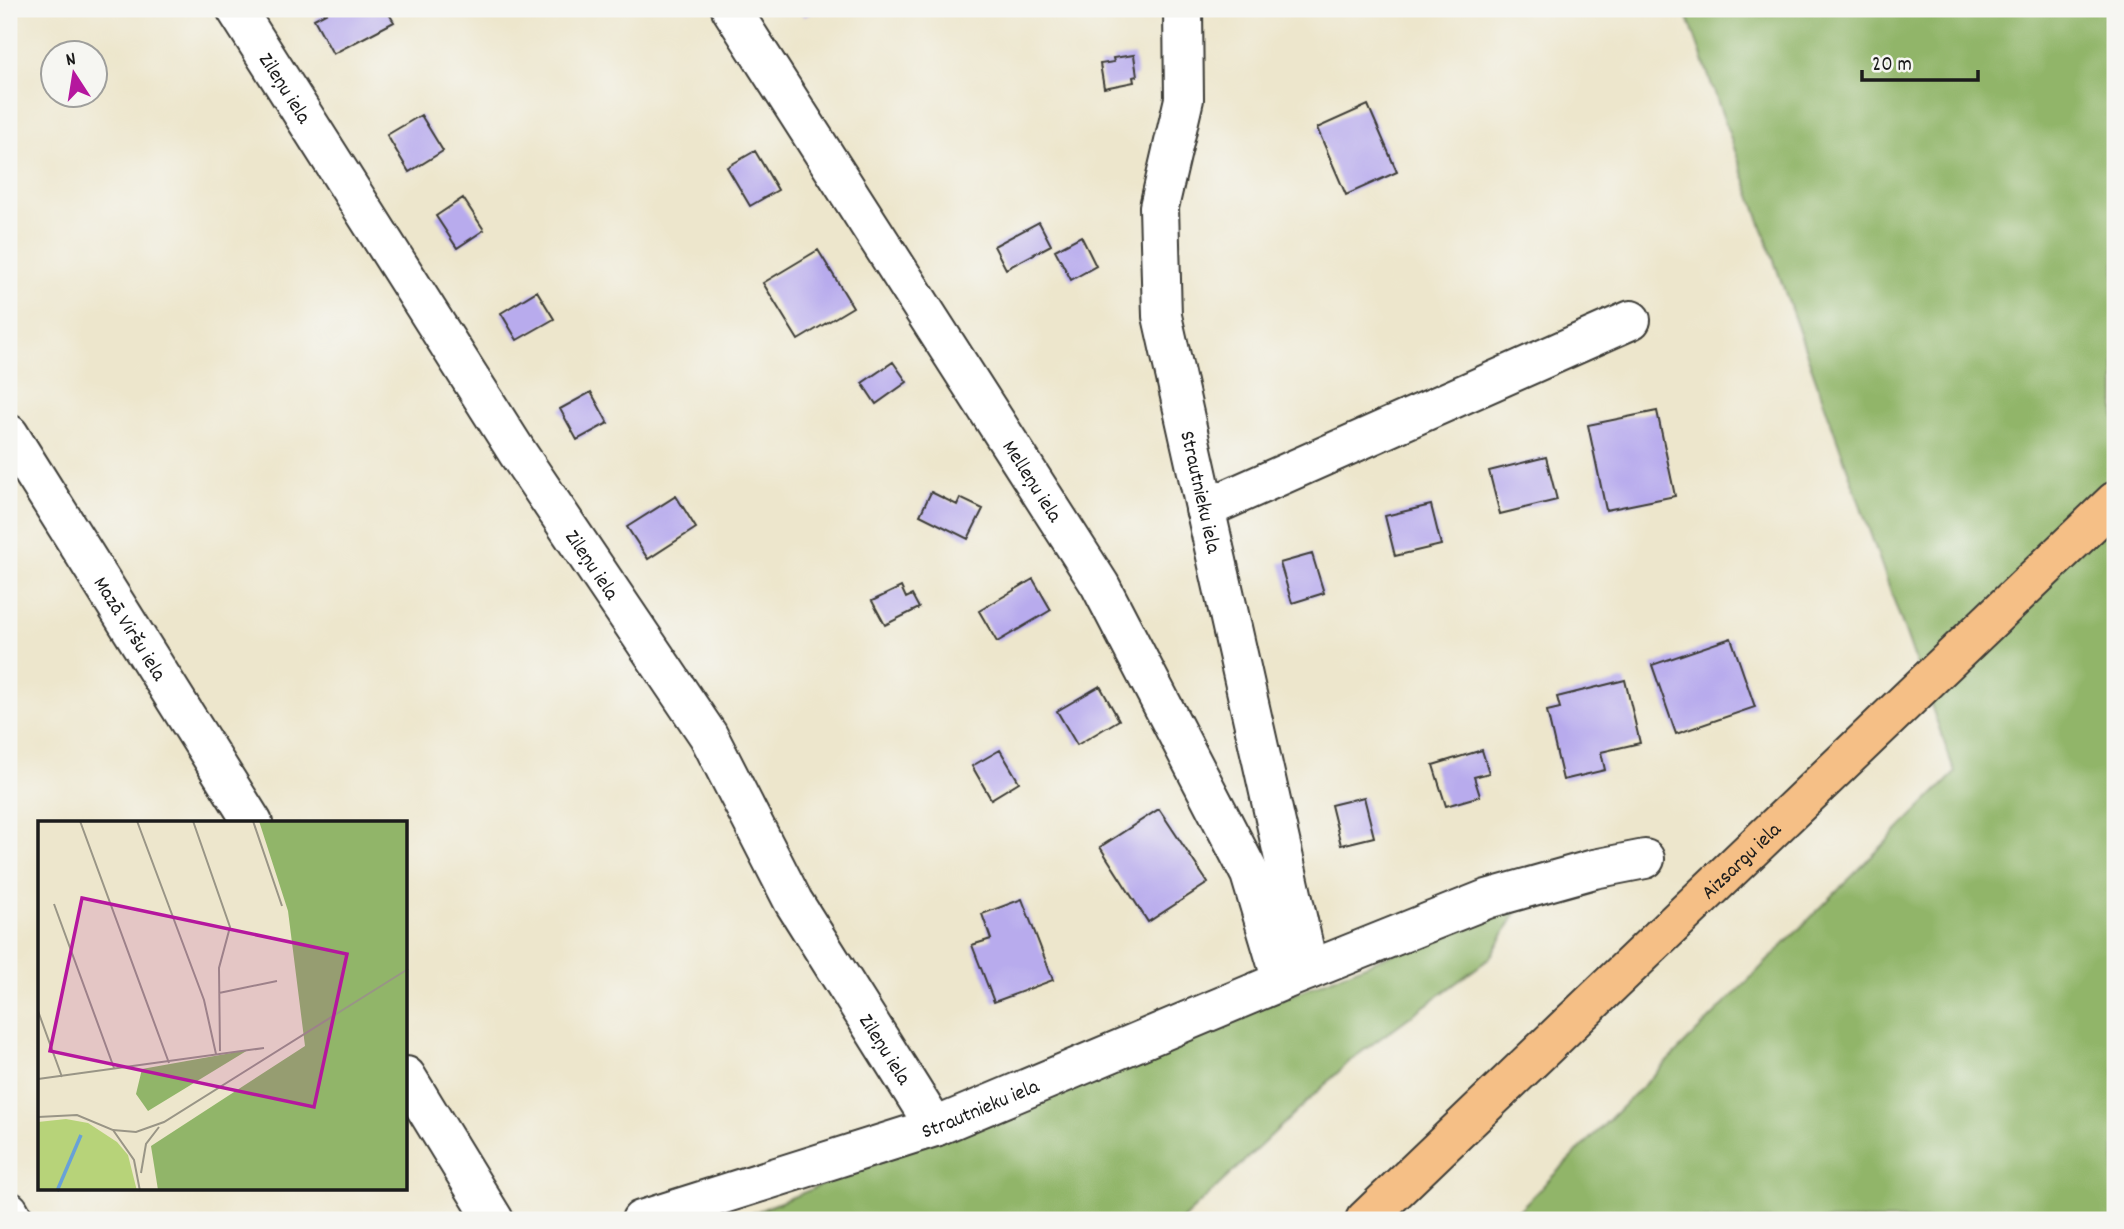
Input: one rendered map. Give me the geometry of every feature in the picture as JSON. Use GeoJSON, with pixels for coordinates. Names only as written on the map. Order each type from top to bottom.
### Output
{"type":"FeatureCollection","features":[{"type":"Feature","properties":{"kind":"highway","name":"Aizsargu iela"},"geometry":{"type":"LineString","coordinates":[[1365,1220],[2115,501]]}},
{"type":"Feature","properties":{"kind":"street","name":"Zileņu iela"},"geometry":{"type":"LineString","coordinates":[[236,9],[517,452],[708,735],[793,901],[935,1127]]}},
{"type":"Feature","properties":{"kind":"street","name":"Melleņu iela"},"geometry":{"type":"LineString","coordinates":[[731,9],[1100,585],[1250,874],[1296,975]]}},
{"type":"Feature","properties":{"kind":"street","name":"Strautnieku iela"},"geometry":{"type":"LineString","coordinates":[[1183,9],[1184,99],[1159,206],[1162,316],[1205,509],[1296,975]]}},
{"type":"Feature","properties":{"kind":"street"},"geometry":{"type":"LineString","coordinates":[[1205,509],[1631,320]]}},
{"type":"Feature","properties":{"kind":"street","name":"Mazā Viršu iela"},"geometry":{"type":"LineString","coordinates":[[9,434],[252,821]]}},
{"type":"Feature","properties":{"kind":"street","name":"Strautnieku iela"},"geometry":{"type":"LineString","coordinates":[[641,1220],[935,1127],[1296,975],[1487,899],[1594,869],[1645,859]]}},
{"type":"Feature","properties":{"kind":"street"},"geometry":{"type":"LineString","coordinates":[[408,1079],[494,1220]]}},
{"type":"Feature","properties":{"kind":"street"},"geometry":{"type":"LineString","coordinates":[[9,1212],[14,1220]]}},
{"type":"Feature","properties":{"kind":"green space"},"geometry":{"type":"Polygon","coordinates":[[[1685,9],[2115,9],[2115,1220],[1509,1220],[1955,773],[1685,9]]]}},
{"type":"Feature","properties":{"kind":"green space"},"geometry":{"type":"Polygon","coordinates":[[[1523,901],[1490,958],[1352,1059],[1182,1220],[736,1220],[1523,901]]]}},
{"type":"Feature","properties":{"kind":"building"},"geometry":{"type":"Polygon","coordinates":[[[333,9],[386,9],[394,22],[333,54],[314,19],[333,9]]]}},
{"type":"Feature","properties":{"kind":"building"},"geometry":{"type":"Polygon","coordinates":[[[799,9],[819,9],[804,17],[799,9]]]}},
{"type":"Feature","properties":{"kind":"building"},"geometry":{"type":"Polygon","coordinates":[[[1134,55],[1137,76],[1133,77],[1134,82],[1104,88],[1100,64],[1114,62],[1113,58],[1134,55]]]}},
{"type":"Feature","properties":{"kind":"building"},"geometry":{"type":"Polygon","coordinates":[[[1368,105],[1397,172],[1346,195],[1317,128],[1368,105]]]}},
{"type":"Feature","properties":{"kind":"building"},"geometry":{"type":"Polygon","coordinates":[[[421,115],[443,151],[409,172],[387,135],[421,115]]]}},
{"type":"Feature","properties":{"kind":"building"},"geometry":{"type":"Polygon","coordinates":[[[755,151],[778,190],[750,206],[727,167],[755,151]]]}},
{"type":"Feature","properties":{"kind":"building"},"geometry":{"type":"Polygon","coordinates":[[[463,198],[484,230],[457,248],[436,216],[463,198]]]}},
{"type":"Feature","properties":{"kind":"building"},"geometry":{"type":"Polygon","coordinates":[[[1039,222],[1051,245],[1006,269],[994,246],[1039,222]]]}},
{"type":"Feature","properties":{"kind":"building"},"geometry":{"type":"Polygon","coordinates":[[[1081,236],[1096,266],[1071,280],[1055,250],[1081,236]]]}},
{"type":"Feature","properties":{"kind":"building"},"geometry":{"type":"Polygon","coordinates":[[[818,250],[853,307],[798,340],[763,283],[818,250]]]}},
{"type":"Feature","properties":{"kind":"building"},"geometry":{"type":"Polygon","coordinates":[[[537,291],[554,319],[517,340],[501,313],[537,291]]]}},
{"type":"Feature","properties":{"kind":"building"},"geometry":{"type":"Polygon","coordinates":[[[893,362],[907,382],[876,404],[862,383],[893,362]]]}},
{"type":"Feature","properties":{"kind":"building"},"geometry":{"type":"Polygon","coordinates":[[[591,392],[608,423],[577,440],[560,409],[591,392]]]}},
{"type":"Feature","properties":{"kind":"building"},"geometry":{"type":"Polygon","coordinates":[[[1657,411],[1675,496],[1606,510],[1588,425],[1657,411]]]}},
{"type":"Feature","properties":{"kind":"building"},"geometry":{"type":"Polygon","coordinates":[[[1546,457],[1557,500],[1500,514],[1489,471],[1546,457]]]}},
{"type":"Feature","properties":{"kind":"building"},"geometry":{"type":"Polygon","coordinates":[[[931,492],[957,505],[960,498],[983,509],[968,539],[920,515],[931,492]]]}},
{"type":"Feature","properties":{"kind":"building"},"geometry":{"type":"Polygon","coordinates":[[[676,496],[696,528],[648,559],[627,527],[676,496]]]}},
{"type":"Feature","properties":{"kind":"building"},"geometry":{"type":"Polygon","coordinates":[[[1431,505],[1441,545],[1395,556],[1385,516],[1431,505]]]}},
{"type":"Feature","properties":{"kind":"building"},"geometry":{"type":"Polygon","coordinates":[[[1312,554],[1324,593],[1292,603],[1280,563],[1312,554]]]}},
{"type":"Feature","properties":{"kind":"building"},"geometry":{"type":"Polygon","coordinates":[[[1033,579],[1051,610],[997,642],[979,611],[1033,579]]]}},
{"type":"Feature","properties":{"kind":"building"},"geometry":{"type":"Polygon","coordinates":[[[901,587],[906,598],[912,595],[919,608],[885,625],[872,601],[901,587]]]}},
{"type":"Feature","properties":{"kind":"building"},"geometry":{"type":"Polygon","coordinates":[[[1731,638],[1755,707],[1676,734],[1652,665],[1731,638]]]}},
{"type":"Feature","properties":{"kind":"building"},"geometry":{"type":"Polygon","coordinates":[[[1625,680],[1640,743],[1601,752],[1605,770],[1563,780],[1547,711],[1560,708],[1557,697],[1625,680]]]}},
{"type":"Feature","properties":{"kind":"building"},"geometry":{"type":"Polygon","coordinates":[[[1100,686],[1119,720],[1077,745],[1057,711],[1100,686]]]}},
{"type":"Feature","properties":{"kind":"building"},"geometry":{"type":"Polygon","coordinates":[[[1000,750],[1019,782],[991,799],[972,766],[1000,750]]]}},
{"type":"Feature","properties":{"kind":"building"},"geometry":{"type":"Polygon","coordinates":[[[1482,750],[1489,773],[1474,777],[1480,796],[1446,806],[1433,765],[1482,750]]]}},
{"type":"Feature","properties":{"kind":"building"},"geometry":{"type":"Polygon","coordinates":[[[1364,797],[1374,837],[1341,845],[1331,805],[1364,797]]]}},
{"type":"Feature","properties":{"kind":"building"},"geometry":{"type":"Polygon","coordinates":[[[1159,809],[1208,883],[1148,922],[1100,847],[1159,809]]]}},
{"type":"Feature","properties":{"kind":"building"},"geometry":{"type":"Polygon","coordinates":[[[1022,899],[1053,980],[994,1002],[972,945],[991,939],[982,914],[1022,899]]]}}]}
